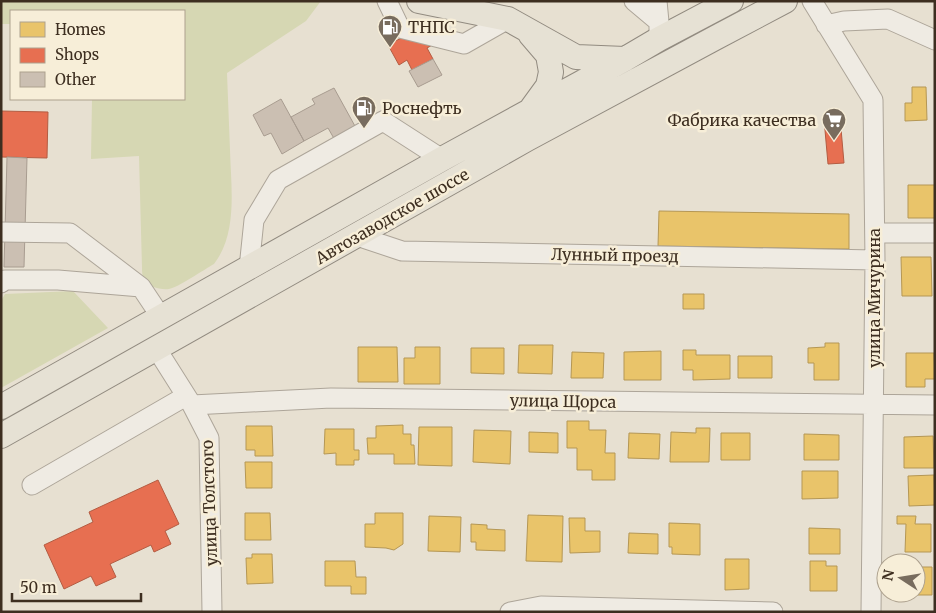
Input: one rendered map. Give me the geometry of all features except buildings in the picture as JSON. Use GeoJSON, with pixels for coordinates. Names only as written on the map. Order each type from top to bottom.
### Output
{"type":"FeatureCollection","features":[{"type":"Feature","properties":{"kind":"main road"},"geometry":{"type":"LineString","coordinates":[[419,1],[516,23],[576,56],[625,59]]}},
{"type":"Feature","properties":{"kind":"main road","name":"Автозаводское шоссе"},"geometry":{"type":"LineString","coordinates":[[1,406],[442,159],[625,59],[659,14],[731,1]]}},
{"type":"Feature","properties":{"kind":"main road","name":"Автозаводское шоссе"},"geometry":{"type":"LineString","coordinates":[[1,436],[527,139],[785,1]]}},
{"type":"Feature","properties":{"kind":"main road","name":"Автозаводское шоссе"},"geometry":{"type":"LineString","coordinates":[[516,23],[548,55],[551,72],[548,86],[530,111]]}},
{"type":"Feature","properties":{"kind":"main road"},"geometry":{"type":"LineString","coordinates":[[527,139],[564,112],[574,101],[580,84],[576,56]]}},
{"type":"Feature","properties":{"kind":"street"},"geometry":{"type":"LineString","coordinates":[[387,1],[400,28],[464,44],[516,23]]}},
{"type":"Feature","properties":{"kind":"street"},"geometry":{"type":"LineString","coordinates":[[634,1],[659,14]]}},
{"type":"Feature","properties":{"kind":"street","name":"улица Мичурина"},"geometry":{"type":"LineString","coordinates":[[812,1],[873,100],[875,260],[872,612]]}},
{"type":"Feature","properties":{"kind":"street"},"geometry":{"type":"LineString","coordinates":[[826,25],[844,21],[888,19],[935,40]]}},
{"type":"Feature","properties":{"kind":"street"},"geometry":{"type":"LineString","coordinates":[[249,268],[254,220],[278,180],[383,121],[442,159]]}},
{"type":"Feature","properties":{"kind":"street"},"geometry":{"type":"LineString","coordinates":[[1,232],[70,232],[141,287],[162,317]]}},
{"type":"Feature","properties":{"kind":"street"},"geometry":{"type":"LineString","coordinates":[[875,232],[935,233]]}},
{"type":"Feature","properties":{"kind":"street","name":"Лунный проезд"},"geometry":{"type":"LineString","coordinates":[[357,236],[402,251],[875,260]]}},
{"type":"Feature","properties":{"kind":"street"},"geometry":{"type":"LineString","coordinates":[[1,283],[5,280],[58,280],[141,287]]}},
{"type":"Feature","properties":{"kind":"street","name":"улица Толстого"},"geometry":{"type":"LineString","coordinates":[[156,348],[189,400],[209,438],[212,612]]}},
{"type":"Feature","properties":{"kind":"street","name":"улица Щорса"},"geometry":{"type":"LineString","coordinates":[[189,400],[331,398],[935,405]]}},
{"type":"Feature","properties":{"kind":"street"},"geometry":{"type":"LineString","coordinates":[[32,485],[189,400]]}},
{"type":"Feature","properties":{"kind":"street"},"geometry":{"type":"LineString","coordinates":[[510,612],[541,606],[772,612]]}},
{"type":"Feature","properties":{"kind":"green space"},"geometry":{"type":"Polygon","coordinates":[[[1,1],[321,1],[306,21],[227,73],[231,179],[230,224],[222,252],[214,264],[173,288],[162,289],[148,284],[143,278],[142,272],[139,156],[91,159],[92,100],[185,100],[185,10],[10,10],[10,24],[1,24],[1,1]]]}},
{"type":"Feature","properties":{"kind":"green space"},"geometry":{"type":"Polygon","coordinates":[[[73,291],[108,328],[1,388],[1,301],[5,294],[73,291]]]}},
{"type":"Feature","properties":{"kind":"place","name":"ТНПС"},"geometry":{"type":"Point","coordinates":[390,48]}},
{"type":"Feature","properties":{"kind":"place","name":"Роснефть"},"geometry":{"type":"Point","coordinates":[364,129]}},
{"type":"Feature","properties":{"kind":"place","name":"Фабрика качества"},"geometry":{"type":"Point","coordinates":[834,141]}}]}
